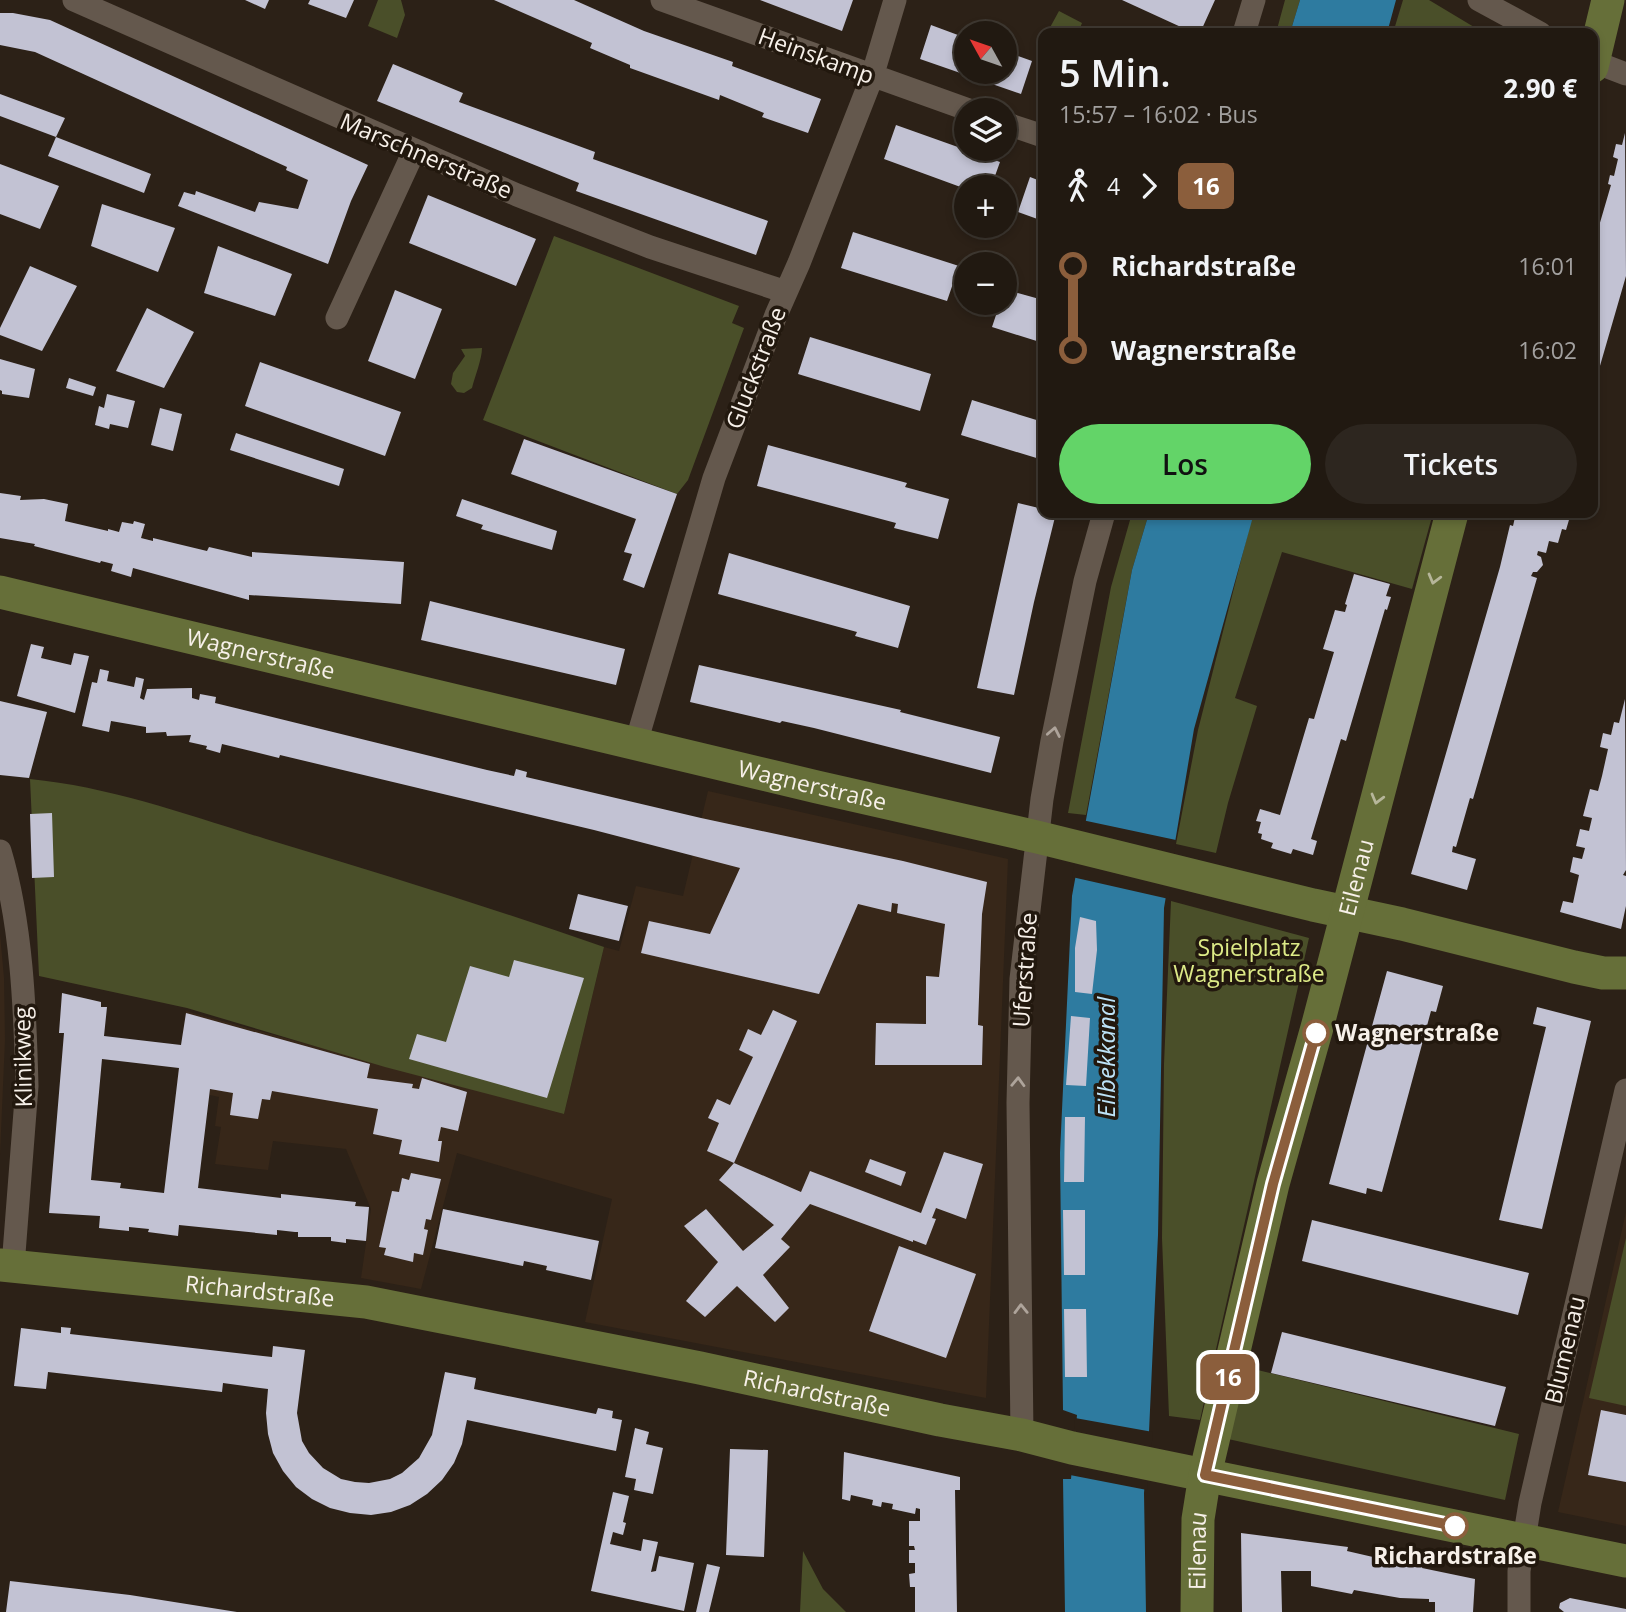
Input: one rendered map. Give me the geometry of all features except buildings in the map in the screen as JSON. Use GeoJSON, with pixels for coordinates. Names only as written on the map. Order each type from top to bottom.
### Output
{"type":"FeatureCollection","features":[{"type":"Feature","properties":{"kind":"street","name":"Marschnerstraße"},"geometry":{"type":"LineString","coordinates":[[74,0],[517,195],[650,247],[786,292]]}},
{"type":"Feature","properties":{"kind":"street","name":"Heinskamp"},"geometry":{"type":"LineString","coordinates":[[662,0],[954,105]]}},
{"type":"Feature","properties":{"kind":"street","name":"Gluckstraße"},"geometry":{"type":"LineString","coordinates":[[636,743],[714,478],[872,76],[895,0]]}},
{"type":"Feature","properties":{"kind":"street"},"geometry":{"type":"LineString","coordinates":[[1246,28],[1254,0]]}},
{"type":"Feature","properties":{"kind":"street"},"geometry":{"type":"LineString","coordinates":[[1479,0],[1532,28]]}},
{"type":"Feature","properties":{"kind":"street"},"geometry":{"type":"LineString","coordinates":[[1598,42],[1608,0]]}},
{"type":"Feature","properties":{"kind":"street"},"geometry":{"type":"LineString","coordinates":[[1598,65],[1626,74]]}},
{"type":"Feature","properties":{"kind":"street"},"geometry":{"type":"LineString","coordinates":[[1017,127],[1038,134]]}},
{"type":"Feature","properties":{"kind":"street"},"geometry":{"type":"LineString","coordinates":[[338,318],[414,151]]}},
{"type":"Feature","properties":{"kind":"street","name":"Uferstraße"},"geometry":{"type":"LineString","coordinates":[[1022,1435],[1018,1089],[1021,979],[1037,837],[1060,699],[1085,581],[1103,518]]}},
{"type":"Feature","properties":{"kind":"street","name":"Eilenau"},"geometry":{"type":"LineString","coordinates":[[1197,1612],[1197,1530],[1205,1475],[1273,1184],[1451,518]]}},
{"type":"Feature","properties":{"kind":"street","name":"Wagnerstraße"},"geometry":{"type":"LineString","coordinates":[[0,592],[1574,967],[1611,974],[1626,972]]}},
{"type":"Feature","properties":{"kind":"street","name":"Klinikweg"},"geometry":{"type":"LineString","coordinates":[[0,851],[19,950],[27,1086],[6,1265]]}},
{"type":"Feature","properties":{"kind":"street","name":"Blumenau"},"geometry":{"type":"LineString","coordinates":[[1519,1612],[1520,1571],[1530,1503],[1626,1090]]}},
{"type":"Feature","properties":{"kind":"street","name":"Richardstraße"},"geometry":{"type":"LineString","coordinates":[[6,1265],[366,1302],[1626,1560]]}},
{"type":"Feature","properties":{"kind":"shaded area"},"geometry":{"type":"Polygon","coordinates":[[[708,791],[1008,859],[986,1398],[585,1322],[612,1199],[457,1153],[421,1289],[361,1278],[371,1209],[346,1149],[273,1141],[268,1170],[215,1164],[221,1127],[215,1126],[219,1097],[210,1095],[210,1089],[177,1082],[186,1011],[564,1114],[604,947],[619,951],[636,886],[683,896],[708,791]]]}},
{"type":"Feature","properties":{"kind":"shaded area"},"geometry":{"type":"Polygon","coordinates":[[[0,934],[5,1040],[0,1155],[0,934]]]}},
{"type":"Feature","properties":{"kind":"shaded area"},"geometry":{"type":"Polygon","coordinates":[[[1626,1212],[1626,1526],[1558,1512],[1626,1212]]]}},
{"type":"Feature","properties":{"kind":"green space"},"geometry":{"type":"Polygon","coordinates":[[[378,0],[401,0],[405,15],[397,38],[368,26],[378,0]]]}},
{"type":"Feature","properties":{"kind":"green space"},"geometry":{"type":"Polygon","coordinates":[[[1285,0],[1300,0],[1292,28],[1277,28],[1285,0]]]}},
{"type":"Feature","properties":{"kind":"green space"},"geometry":{"type":"Polygon","coordinates":[[[1403,0],[1429,0],[1476,28],[1395,28],[1403,0]]]}},
{"type":"Feature","properties":{"kind":"green space"},"geometry":{"type":"Polygon","coordinates":[[[1059,11],[1082,23],[1080,28],[1050,28],[1059,11]]]}},
{"type":"Feature","properties":{"kind":"green space"},"geometry":{"type":"Polygon","coordinates":[[[554,236],[739,306],[732,323],[744,328],[688,480],[677,494],[483,420],[554,236]]]}},
{"type":"Feature","properties":{"kind":"green space"},"geometry":{"type":"Polygon","coordinates":[[[482,348],[472,388],[464,393],[457,392],[451,384],[453,373],[465,356],[461,349],[482,348]]]}},
{"type":"Feature","properties":{"kind":"green space"},"geometry":{"type":"Polygon","coordinates":[[[1131,518],[1148,518],[1132,570],[1086,815],[1068,813],[1111,587],[1131,518]]]}},
{"type":"Feature","properties":{"kind":"green space"},"geometry":{"type":"Polygon","coordinates":[[[1252,518],[1432,518],[1412,589],[1282,552],[1235,698],[1257,706],[1216,853],[1176,844],[1198,730],[1252,518]]]}},
{"type":"Feature","properties":{"kind":"green space"},"geometry":{"type":"Polygon","coordinates":[[[30,779],[90,788],[149,803],[435,891],[604,947],[564,1114],[385,1067],[187,1008],[39,976],[30,779]]]}},
{"type":"Feature","properties":{"kind":"green space","name":"Spielplatz Wagnerstraße"},"geometry":{"type":"Polygon","coordinates":[[[1171,901],[1309,938],[1200,1420],[1169,1416],[1162,1238],[1164,1064],[1171,901]]]}},
{"type":"Feature","properties":{"kind":"green space"},"geometry":{"type":"Polygon","coordinates":[[[1626,1238],[1626,1406],[1589,1398],[1626,1238]]]}},
{"type":"Feature","properties":{"kind":"green space"},"geometry":{"type":"Polygon","coordinates":[[[1237,1365],[1519,1434],[1505,1500],[1219,1437],[1237,1365]]]}},
{"type":"Feature","properties":{"kind":"green space"},"geometry":{"type":"Polygon","coordinates":[[[803,1551],[823,1589],[846,1612],[800,1612],[803,1551]]]}},
{"type":"Feature","properties":{"kind":"water"},"geometry":{"type":"Polygon","coordinates":[[[1300,0],[1396,0],[1388,28],[1292,28],[1300,0]]]}},
{"type":"Feature","properties":{"kind":"water","name":"Eilbekkanal"},"geometry":{"type":"Polygon","coordinates":[[[1148,518],[1253,518],[1194,729],[1164,908],[1158,1235],[1144,1493],[1146,1612],[1065,1612],[1063,1479],[1071,1479],[1077,1415],[1063,1410],[1060,1153],[1072,896],[1132,570],[1148,518]]]}},
{"type":"Feature","properties":{"kind":"pier"},"geometry":{"type":"Polygon","coordinates":[[[1082,820],[1176,840],[1169,899],[1072,877],[1082,820]]]}},
{"type":"Feature","properties":{"kind":"pier"},"geometry":{"type":"Polygon","coordinates":[[[1075,1418],[1153,1432],[1147,1490],[1070,1475],[1075,1418]]]}},
{"type":"Feature","properties":{"kind":"bus line","name":"16"},"geometry":{"type":"LineString","coordinates":[[1316,1033],[1273,1184],[1205,1475],[1455,1526]]}},
{"type":"Feature","properties":{"kind":"place","name":"Wagnerstraße"},"geometry":{"type":"Point","coordinates":[1316,1033]}},
{"type":"Feature","properties":{"kind":"place","name":"Richardstraße"},"geometry":{"type":"Point","coordinates":[1455,1526]}}]}
